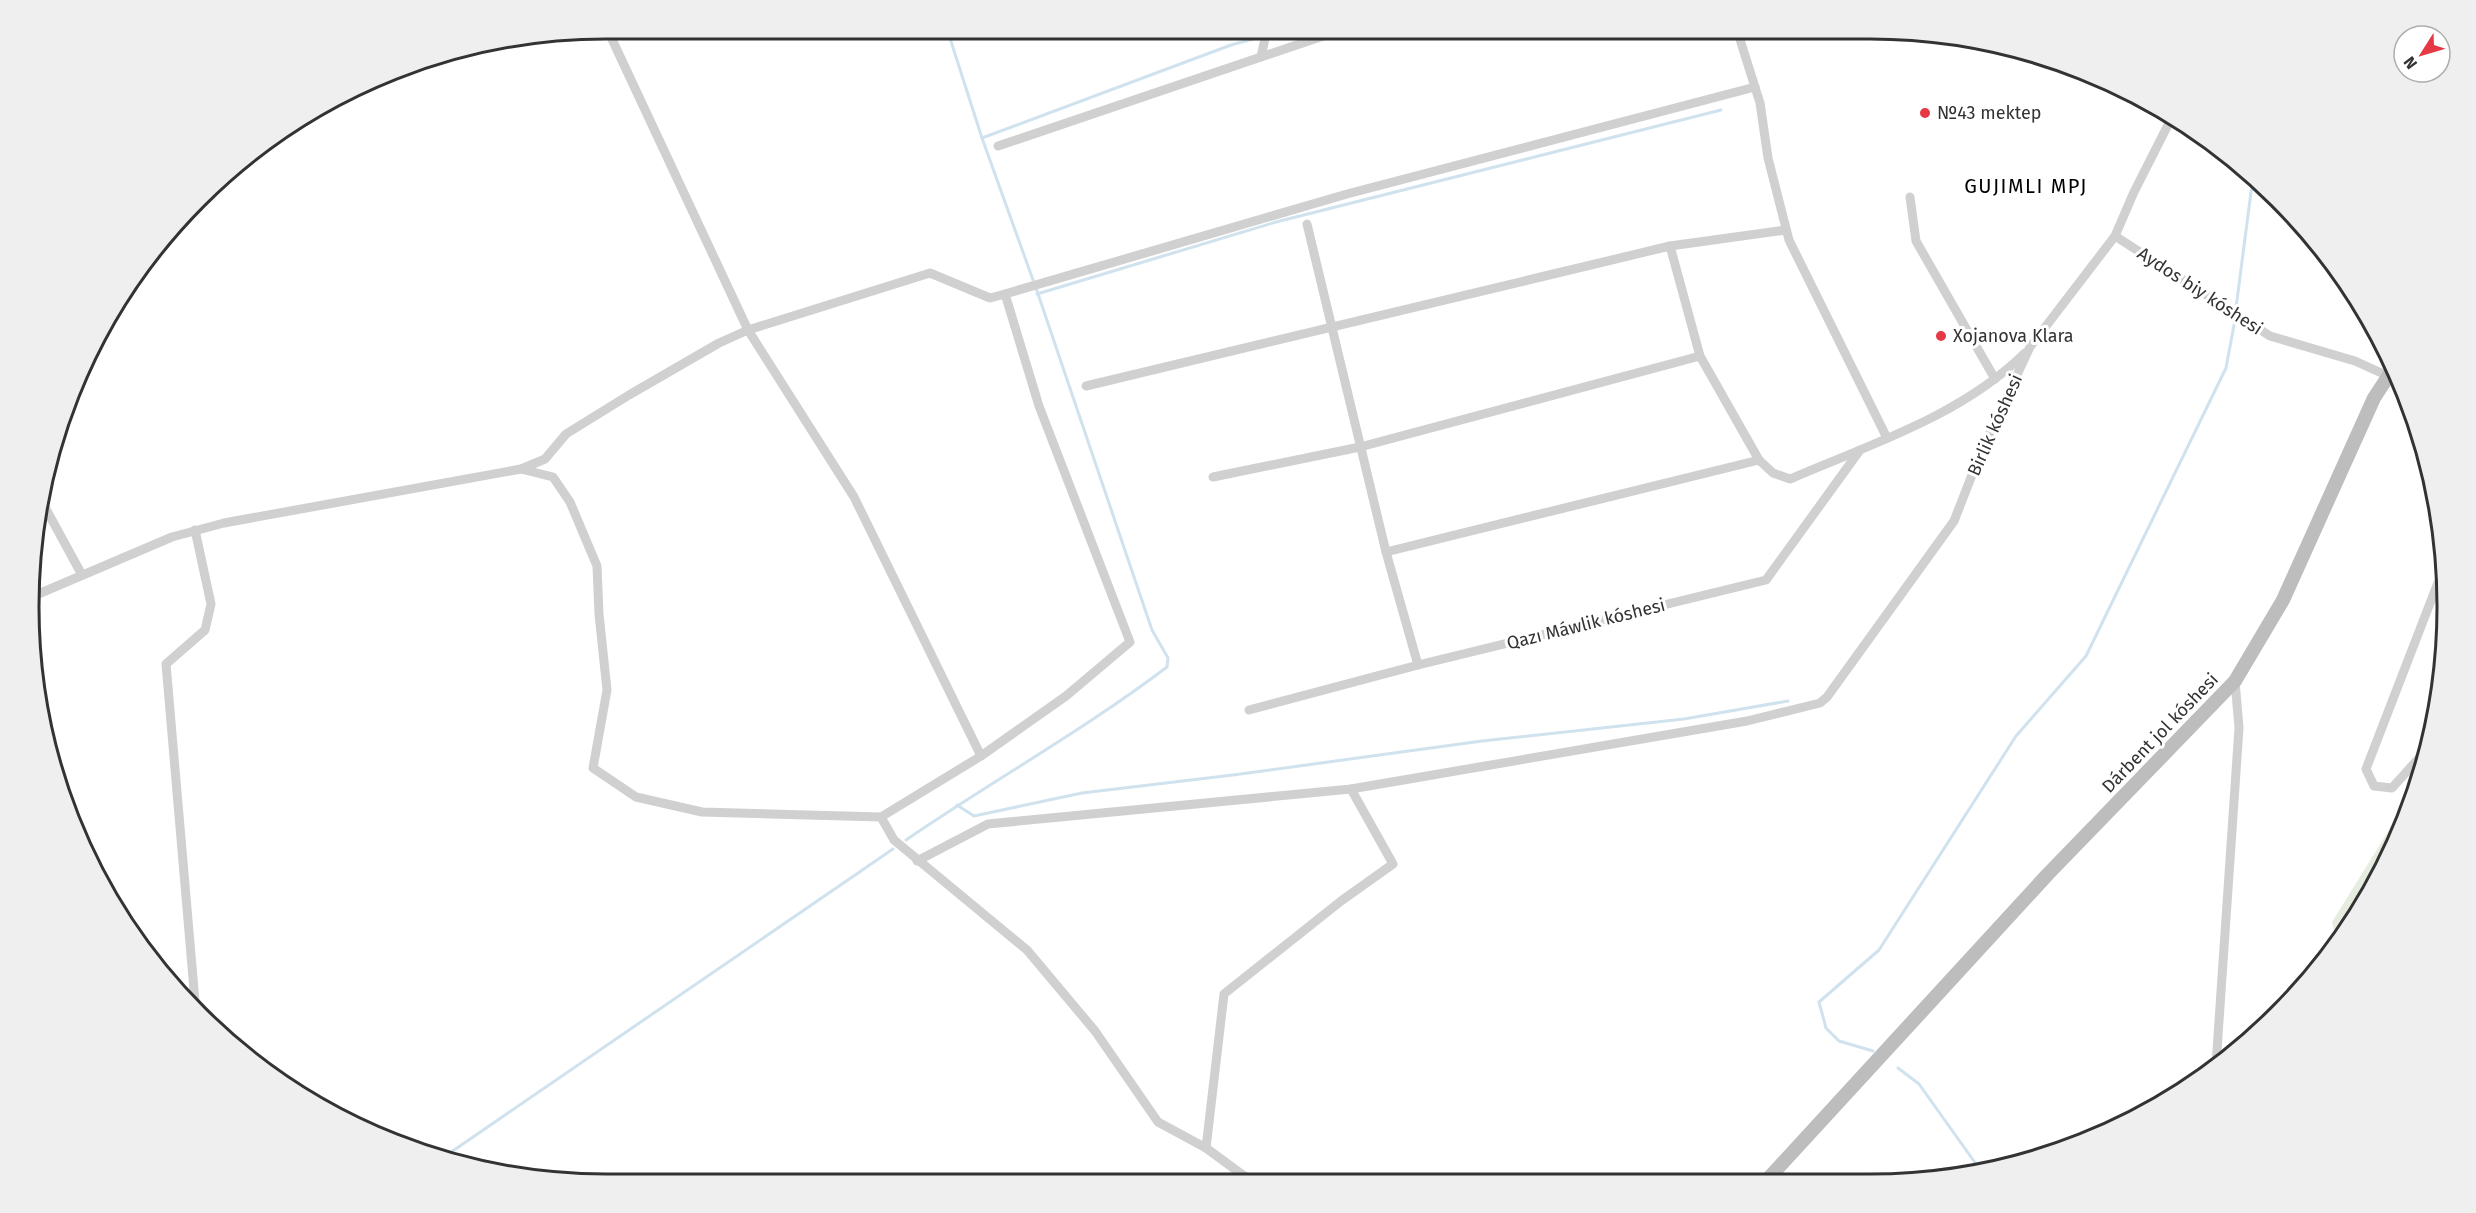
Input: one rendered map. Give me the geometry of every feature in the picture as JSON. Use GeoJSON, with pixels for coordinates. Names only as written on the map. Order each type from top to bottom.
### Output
{"type":"FeatureCollection","features":[{"type":"Feature","properties":{"kind":"main road","name":"Dárbent jol kóshesi"},"geometry":{"type":"LineString","coordinates":[[1773,1174],[2048,874],[2235,681],[2283,600],[2374,398],[2388,377]]}},
{"type":"Feature","properties":{"kind":"street"},"geometry":{"type":"LineString","coordinates":[[612,39],[748,330],[854,497],[981,756]]}},
{"type":"Feature","properties":{"kind":"street"},"geometry":{"type":"LineString","coordinates":[[1261,57],[1265,39]]}},
{"type":"Feature","properties":{"kind":"street"},"geometry":{"type":"LineString","coordinates":[[998,146],[1314,39]]}},
{"type":"Feature","properties":{"kind":"street"},"geometry":{"type":"LineString","coordinates":[[1740,39],[1755,87],[1768,158],[1786,230],[1887,438]]}},
{"type":"Feature","properties":{"kind":"street"},"geometry":{"type":"LineString","coordinates":[[39,594],[172,537],[224,523],[521,469],[545,459],[566,434],[719,343],[748,330],[930,273],[990,298],[1347,194],[1755,87]]}},
{"type":"Feature","properties":{"kind":"street","name":"Birlik kóshesi"},"geometry":{"type":"LineString","coordinates":[[1351,789],[1512,763],[1625,740],[1747,721],[1820,703],[1827,697],[1954,521],[1981,452],[2030,347],[2061,303],[2115,236],[2168,124]]}},
{"type":"Feature","properties":{"kind":"street"},"geometry":{"type":"LineString","coordinates":[[1910,197],[1916,241],[1995,379]]}},
{"type":"Feature","properties":{"kind":"street"},"geometry":{"type":"LineString","coordinates":[[1307,224],[1330,328],[1386,552],[1418,665]]}},
{"type":"Feature","properties":{"kind":"street"},"geometry":{"type":"LineString","coordinates":[[1086,386],[1670,246],[1786,230]]}},
{"type":"Feature","properties":{"kind":"street","name":"Aydos biy kóshesi"},"geometry":{"type":"LineString","coordinates":[[2115,236],[2270,336],[2385,371]]}},
{"type":"Feature","properties":{"kind":"street"},"geometry":{"type":"LineString","coordinates":[[1670,246],[1700,356],[1759,460],[1773,473],[1790,479],[1920,425],[1995,379],[2030,347]]}},
{"type":"Feature","properties":{"kind":"street"},"geometry":{"type":"LineString","coordinates":[[521,469],[553,477],[570,502],[597,566],[599,614],[608,690],[592,768],[636,797],[702,812],[881,817],[981,756],[1066,696],[1130,642],[1039,406],[1005,294]]}},
{"type":"Feature","properties":{"kind":"street"},"geometry":{"type":"LineString","coordinates":[[1213,477],[1360,447],[1700,356]]}},
{"type":"Feature","properties":{"kind":"street","name":"Qazı Máwlik kóshesi"},"geometry":{"type":"LineString","coordinates":[[1249,710],[1418,665],[1766,579],[1862,448]]}},
{"type":"Feature","properties":{"kind":"street"},"geometry":{"type":"LineString","coordinates":[[1386,552],[1759,460]]}},
{"type":"Feature","properties":{"kind":"street"},"geometry":{"type":"LineString","coordinates":[[47,513],[82,575]]}},
{"type":"Feature","properties":{"kind":"street"},"geometry":{"type":"LineString","coordinates":[[195,531],[211,604],[205,630],[166,664],[195,997]]}},
{"type":"Feature","properties":{"kind":"street"},"geometry":{"type":"LineString","coordinates":[[2415,762],[2392,788],[2374,786],[2366,769],[2436,586]]}},
{"type":"Feature","properties":{"kind":"street"},"geometry":{"type":"LineString","coordinates":[[2217,1056],[2239,728],[2235,681]]}},
{"type":"Feature","properties":{"kind":"street"},"geometry":{"type":"LineString","coordinates":[[917,861],[988,824],[1351,789],[1393,864],[1341,901],[1224,994],[1206,1148]]}},
{"type":"Feature","properties":{"kind":"street"},"geometry":{"type":"LineString","coordinates":[[881,817],[894,840],[917,861],[1027,950],[1095,1031],[1158,1122],[1206,1148],[1241,1174]]}},
{"type":"Feature","properties":{"kind":"shaded area"},"geometry":{"type":"Polygon","coordinates":[[[2396,820],[2361,890],[2334,932],[2332,922],[2396,820]]]}},
{"type":"Feature","properties":{"kind":"waterway"},"geometry":{"type":"LineString","coordinates":[[950,39],[982,138],[1033,280]]}},
{"type":"Feature","properties":{"kind":"waterway"},"geometry":{"type":"LineString","coordinates":[[982,138],[1231,45],[1253,39]]}},
{"type":"Feature","properties":{"kind":"waterway"},"geometry":{"type":"LineString","coordinates":[[1037,294],[1276,222],[1721,110]]}},
{"type":"Feature","properties":{"kind":"waterway"},"geometry":{"type":"LineString","coordinates":[[2236,308],[2252,188]]}},
{"type":"Feature","properties":{"kind":"waterway"},"geometry":{"type":"LineString","coordinates":[[906,840],[1071,734],[1167,667],[1168,658],[1152,630],[1036,288]]}},
{"type":"Feature","properties":{"kind":"waterway"},"geometry":{"type":"LineString","coordinates":[[1873,1051],[1839,1041],[1826,1028],[1819,1002],[1879,950],[2016,736],[2086,656],[2226,368],[2234,325]]}},
{"type":"Feature","properties":{"kind":"waterway"},"geometry":{"type":"LineString","coordinates":[[957,805],[974,816],[1082,793],[1482,741],[1684,719],[1788,701]]}},
{"type":"Feature","properties":{"kind":"waterway"},"geometry":{"type":"LineString","coordinates":[[451,1152],[893,849]]}},
{"type":"Feature","properties":{"kind":"waterway"},"geometry":{"type":"LineString","coordinates":[[1898,1068],[1919,1084],[1976,1164]]}},
{"type":"Feature","properties":{"kind":"place","name":"№43 mektep"},"geometry":{"type":"Point","coordinates":[1925,113]}},
{"type":"Feature","properties":{"kind":"place","name":"Xojanova Klara"},"geometry":{"type":"Point","coordinates":[1941,336]}},
{"type":"Feature","properties":{"kind":"district","name":"GUJIMLI MPJ"},"geometry":{"type":"Point","coordinates":[2026,186]}}]}
